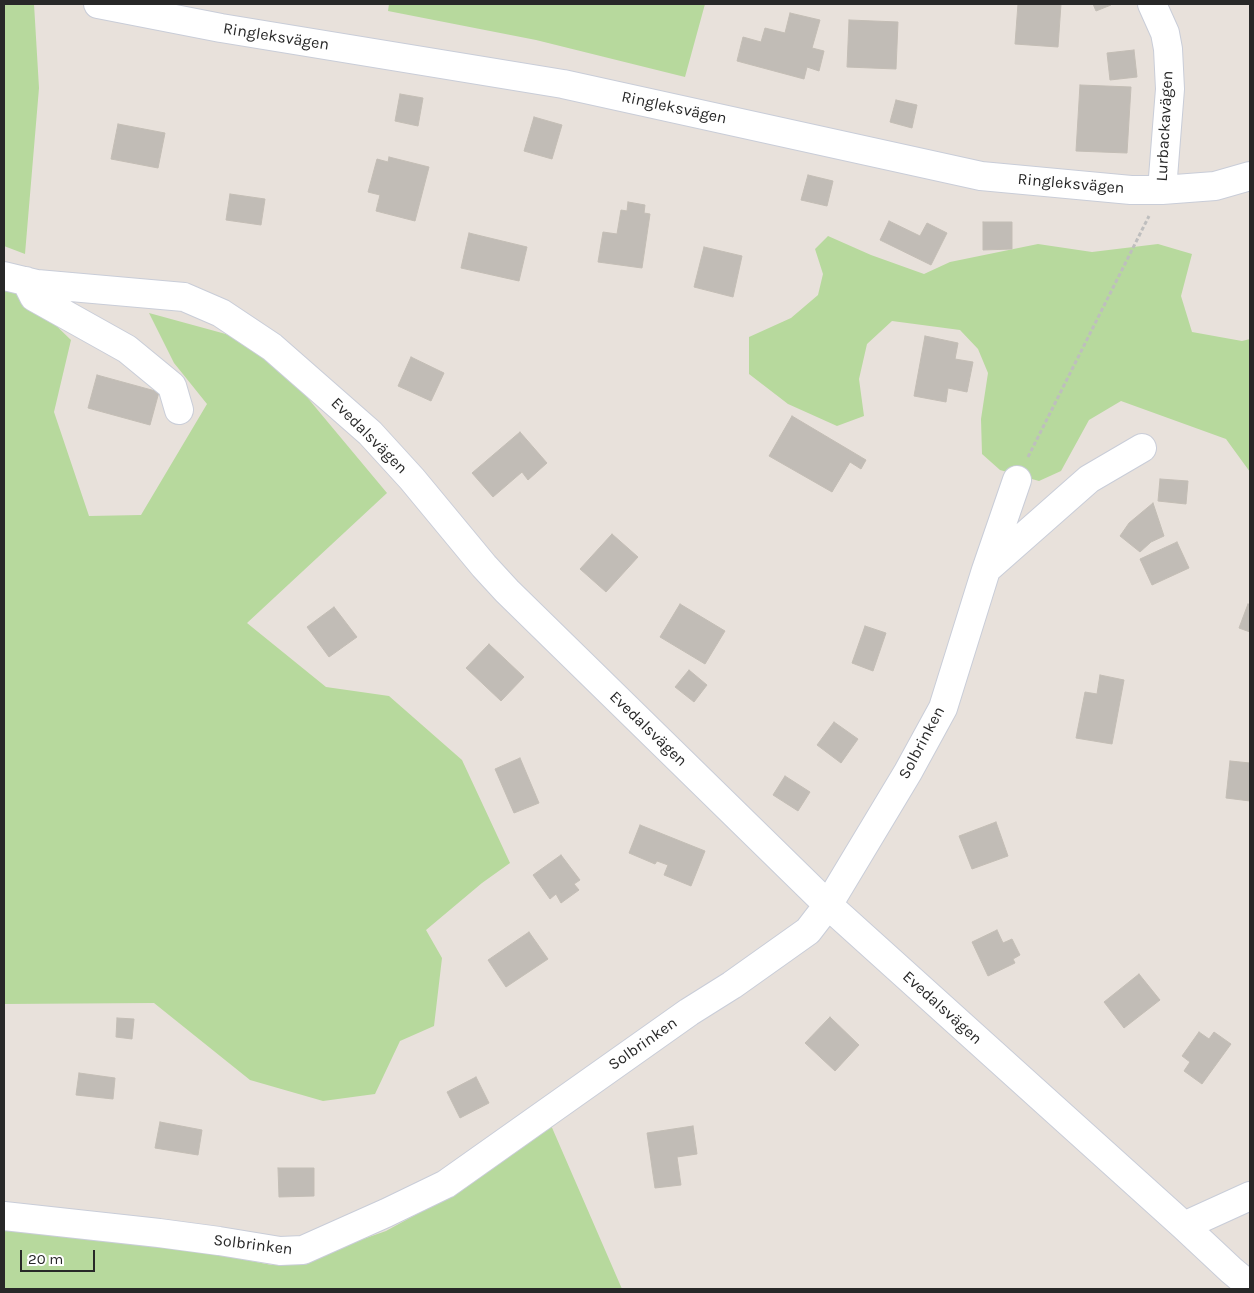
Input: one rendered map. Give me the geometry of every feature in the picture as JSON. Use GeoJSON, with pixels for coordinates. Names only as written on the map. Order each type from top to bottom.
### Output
{"type":"FeatureCollection","features":[{"type":"Feature","properties":{"kind":"street","name":"Ringleksvägen"},"geometry":{"type":"LineString","coordinates":[[98,4],[220,28],[564,84],[982,176],[1131,190],[1215,186],[1250,176]]}},
{"type":"Feature","properties":{"kind":"street","name":"Lurbackavägen"},"geometry":{"type":"LineString","coordinates":[[1152,4],[1165,33],[1168,49],[1170,89],[1162,190]]}},
{"type":"Feature","properties":{"kind":"street"},"geometry":{"type":"LineString","coordinates":[[15,279],[34,297],[127,349],[172,386],[179,410]]}},
{"type":"Feature","properties":{"kind":"street","name":"Evedalsvägen"},"geometry":{"type":"LineString","coordinates":[[15,279],[37,284],[184,297],[222,313],[272,347],[370,433],[412,479],[484,566],[507,590],[828,905],[1250,1286]]}},
{"type":"Feature","properties":{"kind":"street"},"geometry":{"type":"LineString","coordinates":[[986,570],[1089,479],[1142,448]]}},
{"type":"Feature","properties":{"kind":"street","name":"Solbrinken"},"geometry":{"type":"LineString","coordinates":[[4,1216],[168,1234],[280,1251],[303,1250],[446,1184],[689,1012],[732,985],[808,931],[828,905],[908,772],[943,708],[986,570],[1017,480]]}},
{"type":"Feature","properties":{"kind":"street"},"geometry":{"type":"LineString","coordinates":[[1184,1226],[1250,1196]]}},
{"type":"Feature","properties":{"kind":"path"},"geometry":{"type":"LineString","coordinates":[[1017,480],[1162,190]]}},
{"type":"Feature","properties":{"kind":"green space"},"geometry":{"type":"Polygon","coordinates":[[[4,4],[34,4],[39,88],[25,254],[4,246],[4,4]]]}},
{"type":"Feature","properties":{"kind":"green space"},"geometry":{"type":"Polygon","coordinates":[[[389,4],[705,4],[685,77],[536,40],[388,11],[389,4]]]}},
{"type":"Feature","properties":{"kind":"green space"},"geometry":{"type":"Polygon","coordinates":[[[828,236],[871,255],[924,274],[950,262],[1038,244],[1092,252],[1158,244],[1192,254],[1181,296],[1192,332],[1242,341],[1250,339],[1250,472],[1226,439],[1121,401],[1089,420],[1061,471],[1039,481],[1000,470],[982,454],[981,419],[988,373],[978,349],[960,330],[892,321],[867,344],[859,379],[864,416],[837,426],[788,404],[749,374],[749,337],[791,318],[818,295],[823,274],[815,249],[828,236]]]}},
{"type":"Feature","properties":{"kind":"green space"},"geometry":{"type":"Polygon","coordinates":[[[4,283],[15,286],[71,340],[54,412],[89,516],[141,515],[207,404],[174,363],[149,313],[244,339],[296,384],[387,493],[247,623],[326,687],[389,696],[462,760],[510,863],[482,883],[426,930],[442,958],[434,1026],[400,1041],[375,1094],[323,1101],[250,1080],[154,1003],[4,1004],[4,283]]]}},
{"type":"Feature","properties":{"kind":"green space"},"geometry":{"type":"Polygon","coordinates":[[[550,1123],[622,1289],[4,1289],[4,1225],[179,1247],[272,1265],[306,1259],[386,1231],[446,1198],[550,1123]]]}},
{"type":"Feature","properties":{"kind":"building"},"geometry":{"type":"Polygon","coordinates":[[[1018,4],[1061,4],[1058,47],[1015,44],[1018,4]]]}},
{"type":"Feature","properties":{"kind":"building"},"geometry":{"type":"Polygon","coordinates":[[[1093,4],[1111,4],[1111,5],[1096,11],[1093,4]]]}},
{"type":"Feature","properties":{"kind":"building"},"geometry":{"type":"Polygon","coordinates":[[[790,13],[820,20],[812,48],[824,51],[819,71],[807,67],[804,79],[737,61],[743,37],[761,42],[765,28],[785,33],[790,13]]]}},
{"type":"Feature","properties":{"kind":"building"},"geometry":{"type":"Polygon","coordinates":[[[849,20],[898,22],[896,69],[847,67],[849,20]]]}},
{"type":"Feature","properties":{"kind":"building"},"geometry":{"type":"Polygon","coordinates":[[[1134,50],[1137,77],[1110,80],[1107,53],[1134,50]]]}},
{"type":"Feature","properties":{"kind":"building"},"geometry":{"type":"Polygon","coordinates":[[[1080,85],[1131,87],[1127,153],[1076,151],[1080,85]]]}},
{"type":"Feature","properties":{"kind":"building"},"geometry":{"type":"Polygon","coordinates":[[[400,94],[423,98],[418,126],[395,121],[400,94]]]}},
{"type":"Feature","properties":{"kind":"building"},"geometry":{"type":"Polygon","coordinates":[[[896,100],[917,105],[912,128],[890,122],[896,100]]]}},
{"type":"Feature","properties":{"kind":"building"},"geometry":{"type":"Polygon","coordinates":[[[534,117],[562,125],[552,159],[524,151],[534,117]]]}},
{"type":"Feature","properties":{"kind":"building"},"geometry":{"type":"Polygon","coordinates":[[[118,124],[165,133],[158,168],[111,159],[118,124]]]}},
{"type":"Feature","properties":{"kind":"building"},"geometry":{"type":"Polygon","coordinates":[[[389,157],[429,167],[415,221],[376,211],[380,195],[368,192],[377,159],[388,162],[389,157]]]}},
{"type":"Feature","properties":{"kind":"building"},"geometry":{"type":"Polygon","coordinates":[[[808,175],[833,181],[827,206],[801,200],[808,175]]]}},
{"type":"Feature","properties":{"kind":"building"},"geometry":{"type":"Polygon","coordinates":[[[230,194],[265,199],[261,225],[226,220],[230,194]]]}},
{"type":"Feature","properties":{"kind":"building"},"geometry":{"type":"Polygon","coordinates":[[[628,202],[645,205],[644,213],[650,214],[642,268],[598,262],[603,232],[617,234],[621,210],[627,211],[628,202]]]}},
{"type":"Feature","properties":{"kind":"building"},"geometry":{"type":"Polygon","coordinates":[[[889,221],[920,236],[927,223],[947,233],[931,265],[880,240],[889,221]]]}},
{"type":"Feature","properties":{"kind":"building"},"geometry":{"type":"Polygon","coordinates":[[[983,222],[1012,222],[1012,249],[983,250],[983,222]]]}},
{"type":"Feature","properties":{"kind":"building"},"geometry":{"type":"Polygon","coordinates":[[[469,233],[527,247],[519,281],[461,268],[469,233]]]}},
{"type":"Feature","properties":{"kind":"building"},"geometry":{"type":"Polygon","coordinates":[[[704,247],[742,256],[733,297],[694,287],[704,247]]]}},
{"type":"Feature","properties":{"kind":"building"},"geometry":{"type":"Polygon","coordinates":[[[925,336],[958,343],[955,359],[973,362],[967,392],[948,388],[946,402],[914,396],[925,336]]]}},
{"type":"Feature","properties":{"kind":"building"},"geometry":{"type":"Polygon","coordinates":[[[411,357],[444,373],[431,401],[398,386],[411,357]]]}},
{"type":"Feature","properties":{"kind":"building"},"geometry":{"type":"Polygon","coordinates":[[[97,375],[159,392],[150,425],[88,408],[97,375]]]}},
{"type":"Feature","properties":{"kind":"building"},"geometry":{"type":"Polygon","coordinates":[[[792,416],[866,460],[861,469],[850,462],[832,492],[769,456],[792,416]]]}},
{"type":"Feature","properties":{"kind":"building"},"geometry":{"type":"Polygon","coordinates":[[[520,432],[547,463],[528,480],[522,472],[493,497],[472,473],[520,432]]]}},
{"type":"Feature","properties":{"kind":"building"},"geometry":{"type":"Polygon","coordinates":[[[1160,479],[1188,481],[1186,504],[1158,501],[1160,479]]]}},
{"type":"Feature","properties":{"kind":"building"},"geometry":{"type":"Polygon","coordinates":[[[1153,503],[1164,536],[1151,542],[1140,552],[1120,536],[1129,523],[1153,503]]]}},
{"type":"Feature","properties":{"kind":"building"},"geometry":{"type":"Polygon","coordinates":[[[612,534],[638,557],[606,592],[580,569],[612,534]]]}},
{"type":"Feature","properties":{"kind":"building"},"geometry":{"type":"Polygon","coordinates":[[[1177,542],[1189,568],[1152,585],[1140,559],[1177,542]]]}},
{"type":"Feature","properties":{"kind":"building"},"geometry":{"type":"Polygon","coordinates":[[[680,604],[725,631],[705,664],[660,637],[680,604]]]}},
{"type":"Feature","properties":{"kind":"building"},"geometry":{"type":"Polygon","coordinates":[[[1248,604],[1250,605],[1250,632],[1239,628],[1248,604]]]}},
{"type":"Feature","properties":{"kind":"building"},"geometry":{"type":"Polygon","coordinates":[[[334,607],[357,637],[329,657],[307,627],[334,607]]]}},
{"type":"Feature","properties":{"kind":"building"},"geometry":{"type":"Polygon","coordinates":[[[865,626],[886,633],[873,671],[852,663],[865,626]]]}},
{"type":"Feature","properties":{"kind":"building"},"geometry":{"type":"Polygon","coordinates":[[[489,644],[524,677],[501,701],[466,668],[489,644]]]}},
{"type":"Feature","properties":{"kind":"building"},"geometry":{"type":"Polygon","coordinates":[[[689,670],[707,685],[694,702],[675,687],[689,670]]]}},
{"type":"Feature","properties":{"kind":"building"},"geometry":{"type":"Polygon","coordinates":[[[1100,675],[1124,680],[1112,744],[1076,738],[1085,692],[1097,694],[1100,675]]]}},
{"type":"Feature","properties":{"kind":"building"},"geometry":{"type":"Polygon","coordinates":[[[834,722],[858,739],[841,763],[817,745],[834,722]]]}},
{"type":"Feature","properties":{"kind":"building"},"geometry":{"type":"Polygon","coordinates":[[[520,758],[539,803],[514,813],[495,769],[520,758]]]}},
{"type":"Feature","properties":{"kind":"building"},"geometry":{"type":"Polygon","coordinates":[[[1230,761],[1250,763],[1250,801],[1226,798],[1230,761]]]}},
{"type":"Feature","properties":{"kind":"building"},"geometry":{"type":"Polygon","coordinates":[[[785,776],[810,792],[798,811],[773,795],[785,776]]]}},
{"type":"Feature","properties":{"kind":"building"},"geometry":{"type":"Polygon","coordinates":[[[996,822],[1008,856],[972,869],[959,836],[996,822]]]}},
{"type":"Feature","properties":{"kind":"building"},"geometry":{"type":"Polygon","coordinates":[[[640,825],[705,851],[691,886],[664,875],[668,865],[657,861],[655,864],[629,853],[640,825]]]}},
{"type":"Feature","properties":{"kind":"building"},"geometry":{"type":"Polygon","coordinates":[[[561,855],[580,880],[574,884],[579,890],[561,903],[556,894],[550,899],[533,875],[561,855]]]}},
{"type":"Feature","properties":{"kind":"building"},"geometry":{"type":"Polygon","coordinates":[[[997,930],[1003,943],[1012,939],[1020,955],[1013,959],[1015,963],[988,976],[972,942],[997,930]]]}},
{"type":"Feature","properties":{"kind":"building"},"geometry":{"type":"Polygon","coordinates":[[[529,932],[548,959],[506,987],[488,960],[529,932]]]}},
{"type":"Feature","properties":{"kind":"building"},"geometry":{"type":"Polygon","coordinates":[[[1139,974],[1160,1000],[1124,1028],[1104,1002],[1139,974]]]}},
{"type":"Feature","properties":{"kind":"building"},"geometry":{"type":"Polygon","coordinates":[[[830,1017],[859,1045],[835,1071],[805,1043],[830,1017]]]}},
{"type":"Feature","properties":{"kind":"building"},"geometry":{"type":"Polygon","coordinates":[[[117,1018],[134,1019],[132,1039],[116,1037],[117,1018]]]}},
{"type":"Feature","properties":{"kind":"building"},"geometry":{"type":"Polygon","coordinates":[[[1199,1032],[1209,1039],[1214,1032],[1231,1044],[1202,1084],[1184,1071],[1190,1062],[1182,1056],[1199,1032]]]}},
{"type":"Feature","properties":{"kind":"building"},"geometry":{"type":"Polygon","coordinates":[[[79,1073],[115,1078],[113,1099],[76,1095],[79,1073]]]}},
{"type":"Feature","properties":{"kind":"building"},"geometry":{"type":"Polygon","coordinates":[[[476,1077],[489,1103],[460,1118],[447,1092],[476,1077]]]}},
{"type":"Feature","properties":{"kind":"building"},"geometry":{"type":"Polygon","coordinates":[[[160,1122],[202,1130],[198,1155],[155,1148],[160,1122]]]}},
{"type":"Feature","properties":{"kind":"building"},"geometry":{"type":"Polygon","coordinates":[[[693,1126],[697,1154],[677,1157],[681,1185],[655,1188],[647,1133],[693,1126]]]}},
{"type":"Feature","properties":{"kind":"building"},"geometry":{"type":"Polygon","coordinates":[[[278,1168],[314,1168],[314,1196],[279,1197],[278,1168]]]}}]}
